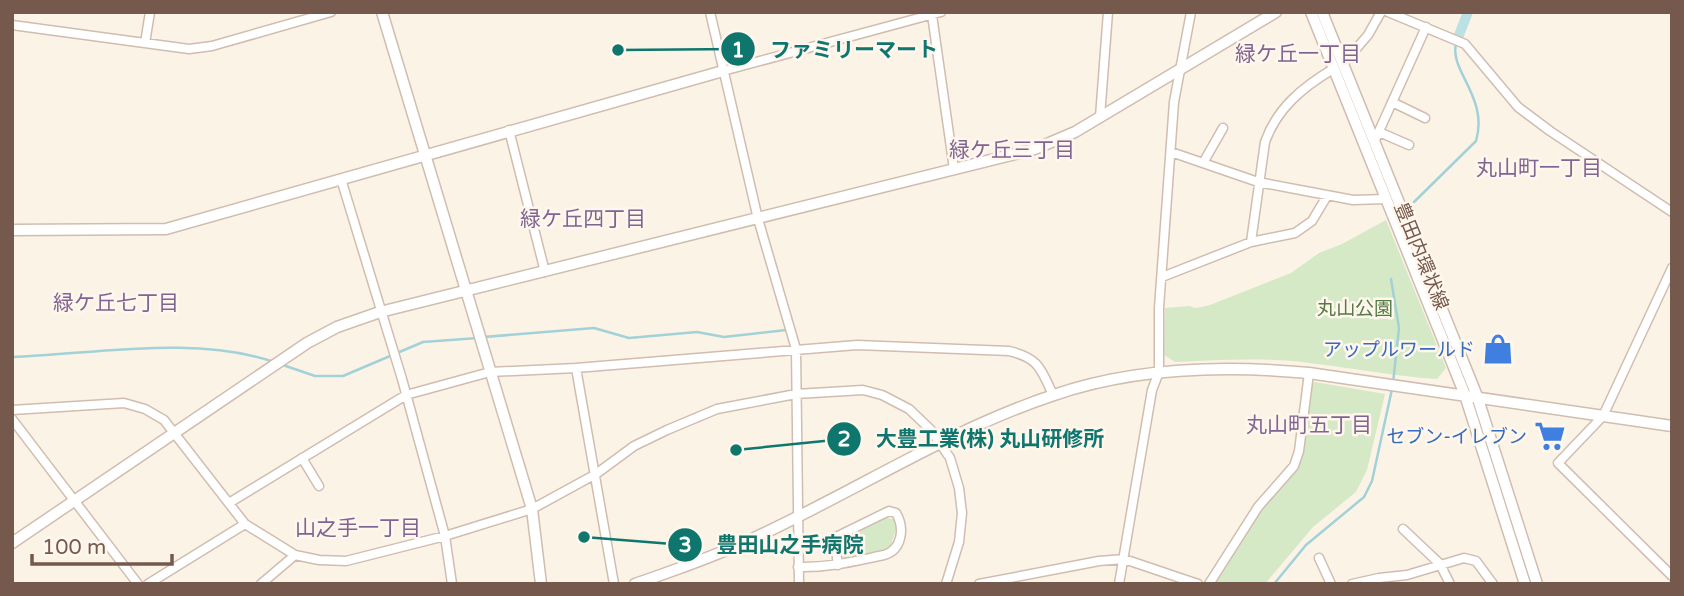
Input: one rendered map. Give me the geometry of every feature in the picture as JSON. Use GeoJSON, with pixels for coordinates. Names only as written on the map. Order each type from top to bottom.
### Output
{"type":"FeatureCollection","features":[{"type":"Feature","properties":{"kind":"street"},"geometry":{"type":"LineString","coordinates":[[145,43],[150,12]]}},
{"type":"Feature","properties":{"kind":"street"},"geometry":{"type":"LineString","coordinates":[[12,25],[200,48],[331,12]]}},
{"type":"Feature","properties":{"kind":"street"},"geometry":{"type":"LineString","coordinates":[[382,12],[532,509],[541,584]]}},
{"type":"Feature","properties":{"kind":"street"},"geometry":{"type":"LineString","coordinates":[[710,12],[758,219],[796,349],[796,517],[799,584]]}},
{"type":"Feature","properties":{"kind":"street"},"geometry":{"type":"LineString","coordinates":[[1100,117],[1108,12]]}},
{"type":"Feature","properties":{"kind":"street"},"geometry":{"type":"LineString","coordinates":[[1119,584],[1152,390],[1159,372],[1162,277],[1174,102],[1191,12]]}},
{"type":"Feature","properties":{"kind":"street"},"geometry":{"type":"LineString","coordinates":[[12,543],[321,334],[380,312],[758,219],[1057,141],[1276,12]]}},
{"type":"Feature","properties":{"kind":"street","name":"豊田内環状線"},"geometry":{"type":"LineString","coordinates":[[1311,12],[1465,395],[1525,584]]}},
{"type":"Feature","properties":{"kind":"street","name":"豊田内環状線"},"geometry":{"type":"LineString","coordinates":[[1322,12],[1377,136],[1477,396],[1537,584]]}},
{"type":"Feature","properties":{"kind":"street"},"geometry":{"type":"LineString","coordinates":[[1344,63],[1368,35],[1381,12]]}},
{"type":"Feature","properties":{"kind":"street"},"geometry":{"type":"LineString","coordinates":[[1388,12],[1461,43],[1478,57],[1518,107],[1672,212]]}},
{"type":"Feature","properties":{"kind":"street"},"geometry":{"type":"LineString","coordinates":[[12,230],[166,229],[509,130],[936,14],[954,169]]}},
{"type":"Feature","properties":{"kind":"street"},"geometry":{"type":"LineString","coordinates":[[1409,145],[1377,136],[1426,27]]}},
{"type":"Feature","properties":{"kind":"street"},"geometry":{"type":"LineString","coordinates":[[1251,242],[1265,142],[1277,117],[1311,83],[1334,69]]}},
{"type":"Feature","properties":{"kind":"street"},"geometry":{"type":"LineString","coordinates":[[1392,102],[1425,118]]}},
{"type":"Feature","properties":{"kind":"street"},"geometry":{"type":"LineString","coordinates":[[1203,163],[1223,128]]}},
{"type":"Feature","properties":{"kind":"street"},"geometry":{"type":"LineString","coordinates":[[509,130],[545,272]]}},
{"type":"Feature","properties":{"kind":"street"},"geometry":{"type":"LineString","coordinates":[[1171,152],[1258,182],[1353,200],[1386,199]]}},
{"type":"Feature","properties":{"kind":"street"},"geometry":{"type":"LineString","coordinates":[[341,179],[445,536],[453,584]]}},
{"type":"Feature","properties":{"kind":"street"},"geometry":{"type":"LineString","coordinates":[[1162,277],[1251,242],[1295,233],[1312,221],[1327,196]]}},
{"type":"Feature","properties":{"kind":"street"},"geometry":{"type":"LineString","coordinates":[[1672,268],[1603,416],[1558,463],[1672,576]]}},
{"type":"Feature","properties":{"kind":"street"},"geometry":{"type":"LineString","coordinates":[[229,503],[406,395],[489,372],[576,368],[858,345],[1009,351],[1034,360],[1053,395]]}},
{"type":"Feature","properties":{"kind":"street"},"geometry":{"type":"LineString","coordinates":[[576,368],[614,584]]}},
{"type":"Feature","properties":{"kind":"street"},"geometry":{"type":"LineString","coordinates":[[635,584],[738,545],[995,418],[1053,395],[1098,383],[1159,372],[1265,369],[1309,373],[1672,426]]}},
{"type":"Feature","properties":{"kind":"street"},"geometry":{"type":"LineString","coordinates":[[1209,584],[1258,507],[1294,466],[1299,451],[1309,373]]}},
{"type":"Feature","properties":{"kind":"street"},"geometry":{"type":"LineString","coordinates":[[12,410],[124,403],[155,414],[164,419],[245,524],[295,555],[345,561],[445,536],[532,509],[596,474],[634,446],[717,410],[749,401],[796,394],[863,390],[882,395],[909,409],[942,444],[954,469],[962,513],[959,542],[946,584]]}},
{"type":"Feature","properties":{"kind":"street"},"geometry":{"type":"LineString","coordinates":[[12,419],[138,584]]}},
{"type":"Feature","properties":{"kind":"street"},"geometry":{"type":"LineString","coordinates":[[302,458],[319,486]]}},
{"type":"Feature","properties":{"kind":"street"},"geometry":{"type":"LineString","coordinates":[[798,567],[822,568],[838,565],[884,555],[895,550],[901,531],[896,513],[889,511],[838,536],[835,544],[838,565]]}},
{"type":"Feature","properties":{"kind":"street"},"geometry":{"type":"LineString","coordinates":[[148,584],[245,524]]}},
{"type":"Feature","properties":{"kind":"street"},"geometry":{"type":"LineString","coordinates":[[1403,529],[1440,564],[1450,584]]}},
{"type":"Feature","properties":{"kind":"street"},"geometry":{"type":"LineString","coordinates":[[261,584],[295,555]]}},
{"type":"Feature","properties":{"kind":"street"},"geometry":{"type":"LineString","coordinates":[[1319,558],[1331,584]]}},
{"type":"Feature","properties":{"kind":"street"},"geometry":{"type":"LineString","coordinates":[[979,584],[1099,561],[1124,559],[1198,584]]}},
{"type":"Feature","properties":{"kind":"street"},"geometry":{"type":"LineString","coordinates":[[1352,584],[1407,575],[1440,564],[1468,559],[1476,561],[1493,584]]}},
{"type":"Feature","properties":{"kind":"green space","name":"丸山公園"},"geometry":{"type":"Polygon","coordinates":[[[1386,220],[1446,368],[1437,379],[1276,360],[1175,362],[1164,355],[1165,308],[1210,305],[1291,273],[1319,253],[1386,220]]]}},
{"type":"Feature","properties":{"kind":"green space"},"geometry":{"type":"Polygon","coordinates":[[[1315,382],[1385,394],[1367,470],[1356,492],[1313,527],[1265,584],[1215,584],[1259,510],[1297,468],[1304,452],[1311,385],[1315,382]]]}},
{"type":"Feature","properties":{"kind":"green space"},"geometry":{"type":"Polygon","coordinates":[[[887,518],[894,519],[897,526],[890,548],[842,557],[841,541],[887,518]]]}},
{"type":"Feature","properties":{"kind":"waterway"},"geometry":{"type":"LineString","coordinates":[[1459,35],[1468,12]]}},
{"type":"Feature","properties":{"kind":"waterway"},"geometry":{"type":"LineString","coordinates":[[1414,202],[1476,141],[1479,126],[1477,111],[1458,64],[1456,44]]}},
{"type":"Feature","properties":{"kind":"waterway"},"geometry":{"type":"LineString","coordinates":[[1391,279],[1399,328],[1393,383]]}},
{"type":"Feature","properties":{"kind":"waterway"},"geometry":{"type":"LineString","coordinates":[[484,337],[594,328],[629,338],[697,332],[724,337],[786,330]]}},
{"type":"Feature","properties":{"kind":"waterway"},"geometry":{"type":"LineString","coordinates":[[280,364],[315,376],[343,376],[423,342],[478,338]]}},
{"type":"Feature","properties":{"kind":"waterway"},"geometry":{"type":"LineString","coordinates":[[12,357],[178,348],[212,349],[274,362]]}},
{"type":"Feature","properties":{"kind":"waterway"},"geometry":{"type":"LineString","coordinates":[[1274,584],[1306,545],[1364,497],[1372,481],[1392,389]]}},
{"type":"Feature","properties":{"kind":"place","name":"ファミリーマート"},"geometry":{"type":"Point","coordinates":[618,50]}},
{"type":"Feature","properties":{"kind":"place","name":"アップルワールド"},"geometry":{"type":"Point","coordinates":[1498,349]}},
{"type":"Feature","properties":{"kind":"place","name":"セブン-イレブン"},"geometry":{"type":"Point","coordinates":[1550,436]}},
{"type":"Feature","properties":{"kind":"place","name":"大豊工業(株) 丸山研修所"},"geometry":{"type":"Point","coordinates":[736,450]}},
{"type":"Feature","properties":{"kind":"place","name":"豊田山之手病院"},"geometry":{"type":"Point","coordinates":[584,537]}},
{"type":"Feature","properties":{"kind":"district","name":"緑ケ丘一丁目"},"geometry":{"type":"Point","coordinates":[1298,54]}},
{"type":"Feature","properties":{"kind":"district","name":"緑ケ丘三丁目"},"geometry":{"type":"Point","coordinates":[1012,150]}},
{"type":"Feature","properties":{"kind":"district","name":"丸山町一丁目"},"geometry":{"type":"Point","coordinates":[1539,168]}},
{"type":"Feature","properties":{"kind":"district","name":"緑ケ丘四丁目"},"geometry":{"type":"Point","coordinates":[583,219]}},
{"type":"Feature","properties":{"kind":"district","name":"緑ケ丘七丁目"},"geometry":{"type":"Point","coordinates":[116,303]}},
{"type":"Feature","properties":{"kind":"district","name":"丸山町五丁目"},"geometry":{"type":"Point","coordinates":[1309,425]}},
{"type":"Feature","properties":{"kind":"district","name":"山之手一丁目"},"geometry":{"type":"Point","coordinates":[358,528]}}]}
